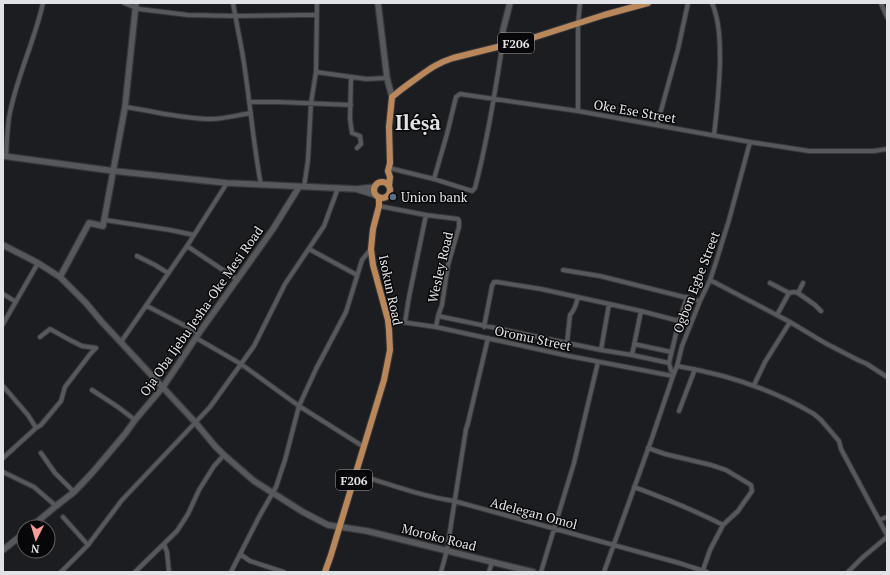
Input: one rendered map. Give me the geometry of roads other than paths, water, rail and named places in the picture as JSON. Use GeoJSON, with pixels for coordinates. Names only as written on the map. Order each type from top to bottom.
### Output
{"type":"FeatureCollection","features":[{"type":"Feature","properties":{"kind":"main road","name":"F206"},"geometry":{"type":"LineString","coordinates":[[379,206],[390,193],[389,127],[392,97],[400,89],[408,85],[430,68],[443,61],[502,46],[648,3]]}},
{"type":"Feature","properties":{"kind":"main road"},"geometry":{"type":"LineString","coordinates":[[378,185],[389,170]]}},
{"type":"Feature","properties":{"kind":"main road"},"geometry":{"type":"LineString","coordinates":[[378,185],[385,183],[389,186]]}},
{"type":"Feature","properties":{"kind":"main road","name":"F206"},"geometry":{"type":"LineString","coordinates":[[378,185],[375,190],[379,206]]}},
{"type":"Feature","properties":{"kind":"main road"},"geometry":{"type":"LineString","coordinates":[[377,196],[383,198],[386,197]]}},
{"type":"Feature","properties":{"kind":"main road","name":"Isokun Road"},"geometry":{"type":"LineString","coordinates":[[364,447],[384,380],[390,350],[388,320],[371,249],[373,228],[379,206]]}},
{"type":"Feature","properties":{"kind":"main road","name":"F206"},"geometry":{"type":"LineString","coordinates":[[325,572],[364,447]]}},
{"type":"Feature","properties":{"kind":"street"},"geometry":{"type":"LineString","coordinates":[[43,3],[39,21],[16,85],[10,110],[5,157],[114,171],[227,183],[357,189],[378,185]]}},
{"type":"Feature","properties":{"kind":"street"},"geometry":{"type":"LineString","coordinates":[[124,3],[136,5],[139,9],[188,15],[317,15]]}},
{"type":"Feature","properties":{"kind":"street"},"geometry":{"type":"LineString","coordinates":[[233,3],[243,58],[261,185]]}},
{"type":"Feature","properties":{"kind":"street"},"geometry":{"type":"LineString","coordinates":[[302,187],[308,160],[311,103],[316,72],[318,3]]}},
{"type":"Feature","properties":{"kind":"street"},"geometry":{"type":"LineString","coordinates":[[378,3],[387,78],[392,97]]}},
{"type":"Feature","properties":{"kind":"street"},"geometry":{"type":"LineString","coordinates":[[389,170],[434,179],[472,191],[475,188],[494,98],[503,30],[510,3]]}},
{"type":"Feature","properties":{"kind":"street"},"geometry":{"type":"LineString","coordinates":[[578,110],[578,24],[580,3]]}},
{"type":"Feature","properties":{"kind":"street"},"geometry":{"type":"LineString","coordinates":[[657,125],[678,49],[688,3]]}},
{"type":"Feature","properties":{"kind":"street"},"geometry":{"type":"LineString","coordinates":[[712,3],[719,26],[720,43],[719,89],[714,135]]}},
{"type":"Feature","properties":{"kind":"street"},"geometry":{"type":"LineString","coordinates":[[881,3],[887,17]]}},
{"type":"Feature","properties":{"kind":"street"},"geometry":{"type":"LineString","coordinates":[[60,277],[89,223],[103,226],[105,220],[125,106],[136,5]]}},
{"type":"Feature","properties":{"kind":"street"},"geometry":{"type":"LineString","coordinates":[[316,72],[351,78],[387,78]]}},
{"type":"Feature","properties":{"kind":"street"},"geometry":{"type":"LineString","coordinates":[[351,78],[350,119],[352,133],[360,136],[361,144],[357,148]]}},
{"type":"Feature","properties":{"kind":"street","name":"Oke Ese Street"},"geometry":{"type":"LineString","coordinates":[[434,179],[456,97],[460,94],[578,110],[750,142],[809,151],[874,151],[887,149]]}},
{"type":"Feature","properties":{"kind":"street"},"geometry":{"type":"LineString","coordinates":[[249,102],[311,103],[351,106]]}},
{"type":"Feature","properties":{"kind":"street"},"geometry":{"type":"LineString","coordinates":[[125,106],[168,115],[204,119],[223,118],[251,113]]}},
{"type":"Feature","properties":{"kind":"street","name":"Ogbon Egbe Street"},"geometry":{"type":"LineString","coordinates":[[648,448],[677,366],[682,346],[710,280],[730,220],[750,142]]}},
{"type":"Feature","properties":{"kind":"street"},"geometry":{"type":"LineString","coordinates":[[121,342],[187,246],[227,183]]}},
{"type":"Feature","properties":{"kind":"street","name":"Oja Oba Ijebu Jesha-Oke Mesi Road"},"geometry":{"type":"LineString","coordinates":[[41,519],[74,492],[92,474],[135,420],[163,388],[197,336],[238,280],[302,187]]}},
{"type":"Feature","properties":{"kind":"street"},"geometry":{"type":"LineString","coordinates":[[61,572],[88,545],[122,500],[210,407],[254,346],[285,284],[324,226],[338,188]]}},
{"type":"Feature","properties":{"kind":"street"},"geometry":{"type":"LineString","coordinates":[[357,189],[377,196]]}},
{"type":"Feature","properties":{"kind":"street","name":"Wesley Road"},"geometry":{"type":"LineString","coordinates":[[379,206],[426,215],[458,219],[459,221],[459,227],[448,265],[442,305],[436,327]]}},
{"type":"Feature","properties":{"kind":"street"},"geometry":{"type":"LineString","coordinates":[[405,322],[426,215]]}},
{"type":"Feature","properties":{"kind":"street"},"geometry":{"type":"LineString","coordinates":[[105,220],[194,235]]}},
{"type":"Feature","properties":{"kind":"street","name":"Moroko Road"},"geometry":{"type":"LineString","coordinates":[[3,245],[38,263],[60,277],[196,422],[208,438],[224,455],[272,493],[328,525],[367,531],[533,572]]}},
{"type":"Feature","properties":{"kind":"street"},"geometry":{"type":"LineString","coordinates":[[187,246],[238,280]]}},
{"type":"Feature","properties":{"kind":"street"},"geometry":{"type":"LineString","coordinates":[[309,249],[357,275]]}},
{"type":"Feature","properties":{"kind":"street"},"geometry":{"type":"LineString","coordinates":[[231,572],[278,481],[299,406],[316,369],[346,312],[362,260],[371,249]]}},
{"type":"Feature","properties":{"kind":"street"},"geometry":{"type":"LineString","coordinates":[[137,256],[168,273]]}},
{"type":"Feature","properties":{"kind":"street"},"geometry":{"type":"LineString","coordinates":[[3,324],[38,263]]}},
{"type":"Feature","properties":{"kind":"street"},"geometry":{"type":"LineString","coordinates":[[563,270],[600,276],[700,301]]}},
{"type":"Feature","properties":{"kind":"street"},"geometry":{"type":"LineString","coordinates":[[710,280],[790,322],[825,343],[867,364],[887,377]]}},
{"type":"Feature","properties":{"kind":"street"},"geometry":{"type":"LineString","coordinates":[[484,327],[494,282],[518,285],[578,297],[679,321]]}},
{"type":"Feature","properties":{"kind":"street"},"geometry":{"type":"LineString","coordinates":[[770,283],[789,293],[798,293],[821,311]]}},
{"type":"Feature","properties":{"kind":"street"},"geometry":{"type":"LineString","coordinates":[[798,293],[803,283]]}},
{"type":"Feature","properties":{"kind":"street"},"geometry":{"type":"LineString","coordinates":[[777,315],[789,293]]}},
{"type":"Feature","properties":{"kind":"street"},"geometry":{"type":"LineString","coordinates":[[3,294],[16,302]]}},
{"type":"Feature","properties":{"kind":"street"},"geometry":{"type":"LineString","coordinates":[[567,343],[570,315],[576,307],[578,297]]}},
{"type":"Feature","properties":{"kind":"street"},"geometry":{"type":"LineString","coordinates":[[673,374],[669,363],[671,352],[687,297]]}},
{"type":"Feature","properties":{"kind":"street"},"geometry":{"type":"LineString","coordinates":[[601,350],[609,304]]}},
{"type":"Feature","properties":{"kind":"street"},"geometry":{"type":"LineString","coordinates":[[146,306],[241,364],[299,406],[364,447]]}},
{"type":"Feature","properties":{"kind":"street"},"geometry":{"type":"LineString","coordinates":[[632,355],[641,311]]}},
{"type":"Feature","properties":{"kind":"street"},"geometry":{"type":"LineString","coordinates":[[438,316],[484,327],[669,363]]}},
{"type":"Feature","properties":{"kind":"street","name":"Oromu Street"},"geometry":{"type":"LineString","coordinates":[[388,320],[436,327],[598,362],[673,374]]}},
{"type":"Feature","properties":{"kind":"street"},"geometry":{"type":"LineString","coordinates":[[754,385],[765,362],[790,322]]}},
{"type":"Feature","properties":{"kind":"street"},"geometry":{"type":"LineString","coordinates":[[3,458],[41,425],[61,401],[65,387],[96,348],[82,346],[50,328],[40,337]]}},
{"type":"Feature","properties":{"kind":"street"},"geometry":{"type":"LineString","coordinates":[[441,572],[447,550],[466,428],[488,338]]}},
{"type":"Feature","properties":{"kind":"street"},"geometry":{"type":"LineString","coordinates":[[634,344],[671,352]]}},
{"type":"Feature","properties":{"kind":"street"},"geometry":{"type":"LineString","coordinates":[[541,572],[574,463],[598,362]]}},
{"type":"Feature","properties":{"kind":"street"},"geometry":{"type":"LineString","coordinates":[[677,366],[695,369],[754,385],[814,414],[839,440],[841,449],[887,536],[848,572]]}},
{"type":"Feature","properties":{"kind":"street"},"geometry":{"type":"LineString","coordinates":[[679,412],[695,369]]}},
{"type":"Feature","properties":{"kind":"street"},"geometry":{"type":"LineString","coordinates":[[3,386],[28,415],[36,428]]}},
{"type":"Feature","properties":{"kind":"street"},"geometry":{"type":"LineString","coordinates":[[92,390],[135,420]]}},
{"type":"Feature","properties":{"kind":"street"},"geometry":{"type":"LineString","coordinates":[[604,572],[648,448],[726,470],[752,485],[752,491],[738,511],[723,526],[710,550],[703,570]]}},
{"type":"Feature","properties":{"kind":"street"},"geometry":{"type":"LineString","coordinates":[[41,453],[55,473],[74,492]]}},
{"type":"Feature","properties":{"kind":"street"},"geometry":{"type":"LineString","coordinates":[[135,572],[177,531],[188,514],[199,490],[214,466],[224,455]]}},
{"type":"Feature","properties":{"kind":"street"},"geometry":{"type":"LineString","coordinates":[[3,472],[34,486],[56,506]]}},
{"type":"Feature","properties":{"kind":"street","name":"Adelegan Omol"},"geometry":{"type":"LineString","coordinates":[[356,474],[422,494],[454,501],[707,572]]}},
{"type":"Feature","properties":{"kind":"street"},"geometry":{"type":"LineString","coordinates":[[634,487],[695,511],[723,526]]}},
{"type":"Feature","properties":{"kind":"street"},"geometry":{"type":"LineString","coordinates":[[63,517],[88,545]]}},
{"type":"Feature","properties":{"kind":"street"},"geometry":{"type":"LineString","coordinates":[[879,520],[887,517]]}},
{"type":"Feature","properties":{"kind":"street"},"geometry":{"type":"LineString","coordinates":[[3,550],[16,539]]}},
{"type":"Feature","properties":{"kind":"street"},"geometry":{"type":"LineString","coordinates":[[164,544],[168,552],[169,572]]}},
{"type":"Feature","properties":{"kind":"street"},"geometry":{"type":"LineString","coordinates":[[240,554],[250,560],[284,572]]}},
{"type":"Feature","properties":{"kind":"street"},"geometry":{"type":"LineString","coordinates":[[489,572],[492,562]]}},
{"type":"Feature","properties":{"kind":"place","name":"Union bank"},"geometry":{"type":"Point","coordinates":[393,197]}},
{"type":"Feature","properties":{"kind":"district","name":"Iléṣà"},"geometry":{"type":"Point","coordinates":[418,122]}}]}
